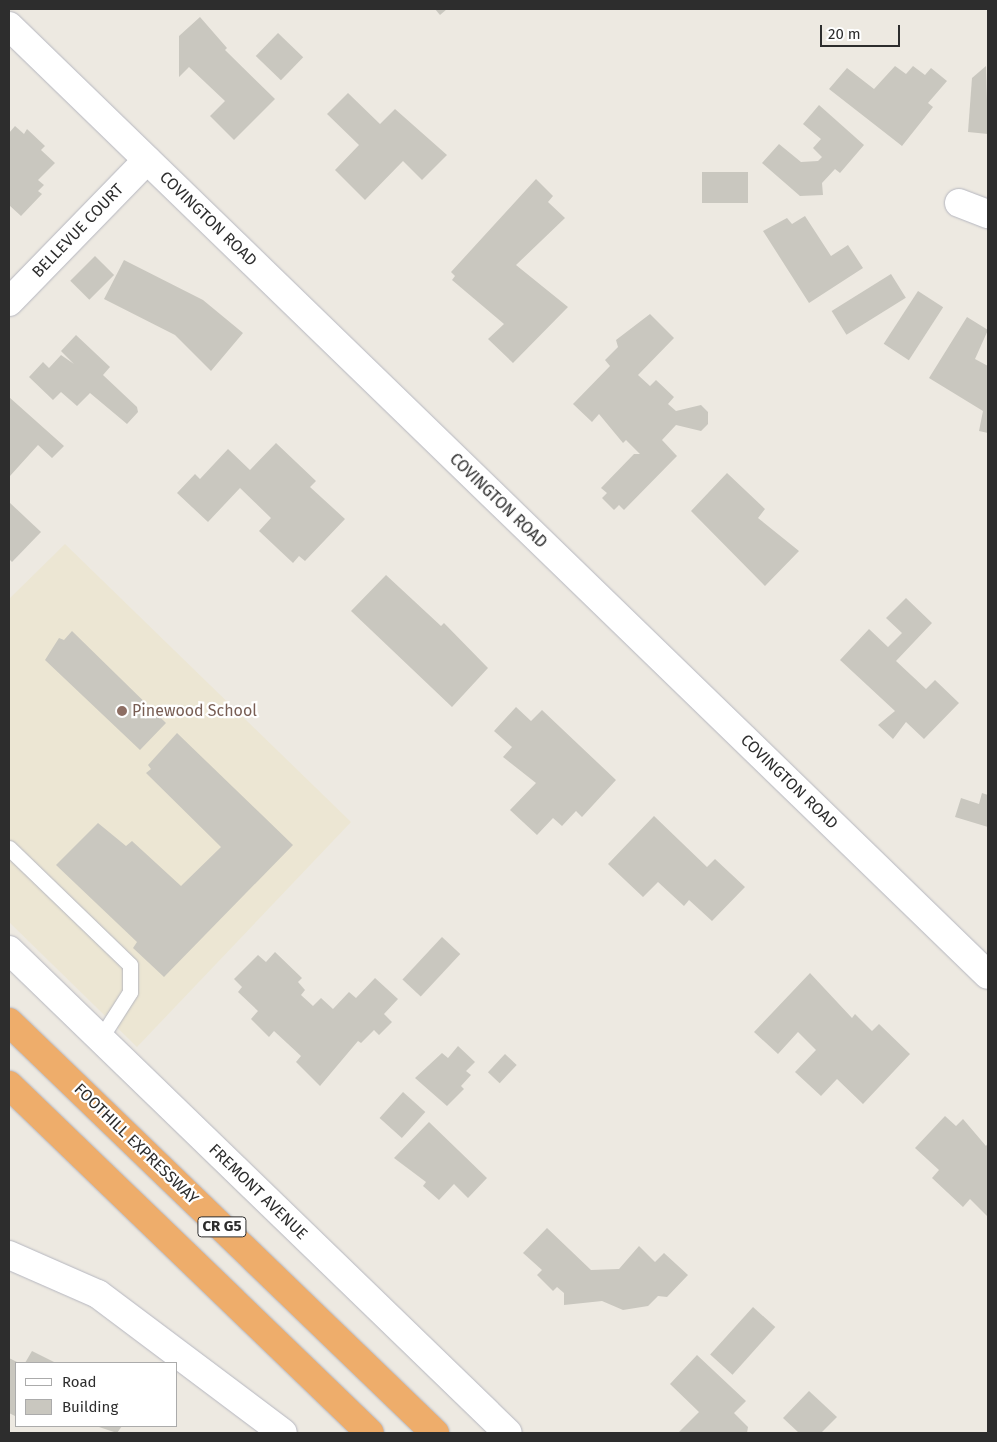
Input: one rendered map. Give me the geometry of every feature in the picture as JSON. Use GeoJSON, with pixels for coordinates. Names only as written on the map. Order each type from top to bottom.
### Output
{"type":"FeatureCollection","features":[{"type":"Feature","properties":{"kind":"highway","name":"FOOTHILL EXPRESSWAY"},"geometry":{"type":"LineString","coordinates":[[9,1022],[435,1433]]}},
{"type":"Feature","properties":{"kind":"highway","name":"CR G5"},"geometry":{"type":"LineString","coordinates":[[9,1085],[370,1433]]}},
{"type":"Feature","properties":{"kind":"street","name":"COVINGTON ROAD"},"geometry":{"type":"LineString","coordinates":[[9,26],[988,975]]}},
{"type":"Feature","properties":{"kind":"street","name":"BELLEVUE COURT"},"geometry":{"type":"LineString","coordinates":[[9,302],[147,160]]}},
{"type":"Feature","properties":{"kind":"street"},"geometry":{"type":"LineString","coordinates":[[959,203],[988,214]]}},
{"type":"Feature","properties":{"kind":"street","name":"FREMONT AVENUE"},"geometry":{"type":"LineString","coordinates":[[9,950],[508,1433]]}},
{"type":"Feature","properties":{"kind":"street"},"geometry":{"type":"LineString","coordinates":[[9,1254],[98,1294],[283,1433]]}},
{"type":"Feature","properties":{"kind":"lane"},"geometry":{"type":"LineString","coordinates":[[9,848],[130,965],[130,992],[100,1039]]}},
{"type":"Feature","properties":{"kind":"shaded area","name":"Pinewood School"},"geometry":{"type":"Polygon","coordinates":[[[65,544],[351,822],[137,1047],[9,922],[9,599],[65,544]]]}},
{"type":"Feature","properties":{"kind":"building"},"geometry":{"type":"Polygon","coordinates":[[[435,9],[447,9],[440,15],[435,9]]]}},
{"type":"Feature","properties":{"kind":"building"},"geometry":{"type":"Polygon","coordinates":[[[200,17],[227,48],[225,50],[275,99],[234,140],[210,116],[225,101],[189,67],[179,77],[179,36],[200,17]]]}},
{"type":"Feature","properties":{"kind":"building"},"geometry":{"type":"Polygon","coordinates":[[[278,33],[303,57],[281,80],[256,56],[278,33]]]}},
{"type":"Feature","properties":{"kind":"building"},"geometry":{"type":"Polygon","coordinates":[[[895,66],[906,74],[913,66],[925,75],[931,68],[947,81],[928,103],[933,107],[902,146],[829,89],[847,68],[874,89],[895,66]]]}},
{"type":"Feature","properties":{"kind":"building"},"geometry":{"type":"Polygon","coordinates":[[[986,66],[988,134],[968,132],[972,78],[986,66]]]}},
{"type":"Feature","properties":{"kind":"building"},"geometry":{"type":"Polygon","coordinates":[[[348,93],[380,124],[395,109],[447,155],[422,180],[403,161],[365,200],[335,170],[359,145],[327,114],[348,93]]]}},
{"type":"Feature","properties":{"kind":"building"},"geometry":{"type":"Polygon","coordinates":[[[819,105],[864,145],[840,173],[835,169],[822,183],[823,195],[800,196],[762,163],[779,144],[801,162],[818,161],[822,157],[813,148],[821,139],[803,124],[819,105]]]}},
{"type":"Feature","properties":{"kind":"building"},"geometry":{"type":"Polygon","coordinates":[[[15,126],[24,134],[27,129],[45,146],[41,150],[55,163],[38,180],[44,185],[38,191],[42,194],[21,216],[9,205],[9,133],[15,126]]]}},
{"type":"Feature","properties":{"kind":"building"},"geometry":{"type":"Polygon","coordinates":[[[702,172],[748,172],[748,203],[702,203],[702,172]]]}},
{"type":"Feature","properties":{"kind":"building"},"geometry":{"type":"Polygon","coordinates":[[[536,179],[553,196],[548,202],[565,218],[516,265],[568,307],[513,363],[488,339],[504,324],[452,280],[455,276],[451,272],[536,179]]]}},
{"type":"Feature","properties":{"kind":"building"},"geometry":{"type":"Polygon","coordinates":[[[805,216],[831,256],[848,245],[863,268],[809,303],[763,231],[787,218],[792,224],[805,216]]]}},
{"type":"Feature","properties":{"kind":"building"},"geometry":{"type":"Polygon","coordinates":[[[95,256],[114,275],[89,300],[70,281],[95,256]]]}},
{"type":"Feature","properties":{"kind":"building"},"geometry":{"type":"Polygon","coordinates":[[[124,260],[203,300],[243,333],[211,371],[175,335],[104,299],[124,260]]]}},
{"type":"Feature","properties":{"kind":"building"},"geometry":{"type":"Polygon","coordinates":[[[891,274],[906,298],[846,335],[832,311],[891,274]]]}},
{"type":"Feature","properties":{"kind":"building"},"geometry":{"type":"Polygon","coordinates":[[[918,291],[943,307],[909,360],[884,344],[918,291]]]}},
{"type":"Feature","properties":{"kind":"building"},"geometry":{"type":"Polygon","coordinates":[[[650,314],[674,338],[638,375],[650,386],[656,380],[674,397],[668,404],[676,411],[701,405],[708,412],[708,424],[701,431],[676,425],[662,440],[677,456],[624,510],[619,505],[614,510],[602,498],[607,493],[601,488],[634,454],[640,454],[626,440],[623,443],[599,414],[592,422],[573,404],[610,366],[605,360],[618,347],[616,340],[650,314]]]}},
{"type":"Feature","properties":{"kind":"building"},"geometry":{"type":"Polygon","coordinates":[[[967,317],[988,330],[975,359],[988,366],[988,433],[979,431],[983,411],[929,378],[967,317]]]}},
{"type":"Feature","properties":{"kind":"building"},"geometry":{"type":"Polygon","coordinates":[[[76,335],[110,367],[103,375],[137,407],[138,412],[127,424],[90,393],[77,406],[61,392],[53,400],[29,377],[43,362],[49,368],[61,355],[74,364],[61,351],[76,335]]]}},
{"type":"Feature","properties":{"kind":"building"},"geometry":{"type":"Polygon","coordinates":[[[9,397],[64,446],[52,458],[38,445],[10,476],[9,397]]]}},
{"type":"Feature","properties":{"kind":"building"},"geometry":{"type":"Polygon","coordinates":[[[276,443],[316,481],[310,487],[345,519],[305,561],[299,556],[293,563],[259,531],[271,518],[240,488],[208,522],[177,493],[195,474],[200,479],[228,449],[250,470],[276,443]]]}},
{"type":"Feature","properties":{"kind":"building"},"geometry":{"type":"Polygon","coordinates":[[[727,473],[765,509],[758,518],[799,551],[765,586],[691,511],[727,473]]]}},
{"type":"Feature","properties":{"kind":"building"},"geometry":{"type":"Polygon","coordinates":[[[9,502],[41,532],[12,562],[9,559],[9,502]]]}},
{"type":"Feature","properties":{"kind":"building"},"geometry":{"type":"Polygon","coordinates":[[[386,575],[441,626],[444,623],[488,668],[452,707],[351,611],[386,575]]]}},
{"type":"Feature","properties":{"kind":"building"},"geometry":{"type":"Polygon","coordinates":[[[906,598],[932,623],[896,661],[926,689],[935,680],[959,703],[924,739],[906,722],[893,739],[878,725],[895,711],[840,660],[869,629],[888,647],[902,633],[886,618],[906,598]]]}},
{"type":"Feature","properties":{"kind":"building"},"geometry":{"type":"Polygon","coordinates":[[[72,631],[166,723],[140,750],[45,660],[59,638],[64,640],[72,631]]]}},
{"type":"Feature","properties":{"kind":"building"},"geometry":{"type":"Polygon","coordinates":[[[516,707],[531,721],[542,710],[616,780],[582,817],[576,811],[562,826],[553,818],[537,835],[510,810],[536,783],[503,757],[512,747],[494,731],[516,707]]]}},
{"type":"Feature","properties":{"kind":"building"},"geometry":{"type":"Polygon","coordinates":[[[177,733],[293,845],[164,977],[133,948],[137,942],[56,865],[98,823],[126,846],[132,841],[181,886],[221,847],[146,773],[151,769],[148,765],[177,733]]]}},
{"type":"Feature","properties":{"kind":"building"},"geometry":{"type":"Polygon","coordinates":[[[982,793],[988,795],[988,827],[955,817],[961,798],[979,804],[982,793]]]}},
{"type":"Feature","properties":{"kind":"building"},"geometry":{"type":"Polygon","coordinates":[[[654,816],[707,867],[715,859],[745,887],[712,921],[689,900],[684,906],[658,882],[643,897],[608,864],[654,816]]]}},
{"type":"Feature","properties":{"kind":"building"},"geometry":{"type":"Polygon","coordinates":[[[442,937],[460,954],[421,996],[402,979],[442,937]]]}},
{"type":"Feature","properties":{"kind":"building"},"geometry":{"type":"Polygon","coordinates":[[[275,952],[302,978],[298,982],[305,990],[301,995],[313,1006],[321,998],[333,1009],[349,992],[356,998],[375,978],[398,999],[384,1014],[392,1022],[379,1035],[374,1030],[361,1043],[358,1041],[320,1086],[296,1062],[301,1056],[274,1031],[269,1037],[251,1019],[258,1011],[238,992],[242,987],[234,979],[258,955],[266,962],[275,952]]]}},
{"type":"Feature","properties":{"kind":"building"},"geometry":{"type":"Polygon","coordinates":[[[810,973],[852,1018],[855,1014],[872,1031],[879,1024],[910,1054],[863,1104],[837,1079],[821,1096],[795,1072],[816,1050],[798,1032],[778,1054],[754,1032],[810,973]]]}},
{"type":"Feature","properties":{"kind":"building"},"geometry":{"type":"Polygon","coordinates":[[[458,1046],[475,1062],[466,1071],[471,1075],[461,1086],[464,1089],[447,1106],[415,1078],[442,1053],[448,1058],[458,1046]]]}},
{"type":"Feature","properties":{"kind":"building"},"geometry":{"type":"Polygon","coordinates":[[[505,1054],[517,1065],[500,1083],[488,1072],[505,1054]]]}},
{"type":"Feature","properties":{"kind":"building"},"geometry":{"type":"Polygon","coordinates":[[[403,1092],[425,1112],[402,1138],[380,1118],[403,1092]]]}},
{"type":"Feature","properties":{"kind":"building"},"geometry":{"type":"Polygon","coordinates":[[[945,1116],[956,1126],[963,1119],[986,1146],[988,1143],[988,1217],[970,1199],[963,1207],[932,1178],[939,1170],[915,1148],[945,1116]]]}},
{"type":"Feature","properties":{"kind":"building"},"geometry":{"type":"Polygon","coordinates":[[[429,1122],[487,1178],[468,1198],[454,1184],[439,1200],[423,1186],[426,1182],[394,1158],[429,1122]]]}},
{"type":"Feature","properties":{"kind":"building"},"geometry":{"type":"Polygon","coordinates":[[[547,1228],[591,1270],[619,1269],[639,1246],[655,1262],[664,1253],[688,1275],[667,1297],[658,1296],[648,1306],[623,1310],[602,1301],[564,1305],[564,1293],[557,1287],[553,1291],[537,1275],[542,1270],[523,1253],[547,1228]]]}},
{"type":"Feature","properties":{"kind":"building"},"geometry":{"type":"Polygon","coordinates":[[[753,1307],[775,1327],[732,1375],[710,1355],[753,1307]]]}},
{"type":"Feature","properties":{"kind":"building"},"geometry":{"type":"Polygon","coordinates":[[[32,1351],[54,1362],[26,1362],[32,1351]]]}},
{"type":"Feature","properties":{"kind":"building"},"geometry":{"type":"Polygon","coordinates":[[[697,1355],[746,1401],[734,1413],[748,1427],[747,1433],[678,1433],[699,1412],[670,1384],[697,1355]]]}},
{"type":"Feature","properties":{"kind":"building"},"geometry":{"type":"Polygon","coordinates":[[[9,1358],[17,1362],[15,1362],[15,1416],[9,1413],[9,1358]]]}},
{"type":"Feature","properties":{"kind":"building"},"geometry":{"type":"Polygon","coordinates":[[[809,1391],[837,1417],[821,1433],[799,1433],[783,1418],[809,1391]]]}},
{"type":"Feature","properties":{"kind":"building"},"geometry":{"type":"Polygon","coordinates":[[[99,1427],[121,1427],[117,1433],[99,1427]]]}},
{"type":"Feature","properties":{"kind":"place","name":"Pinewood School"},"geometry":{"type":"Point","coordinates":[122,711]}}]}
